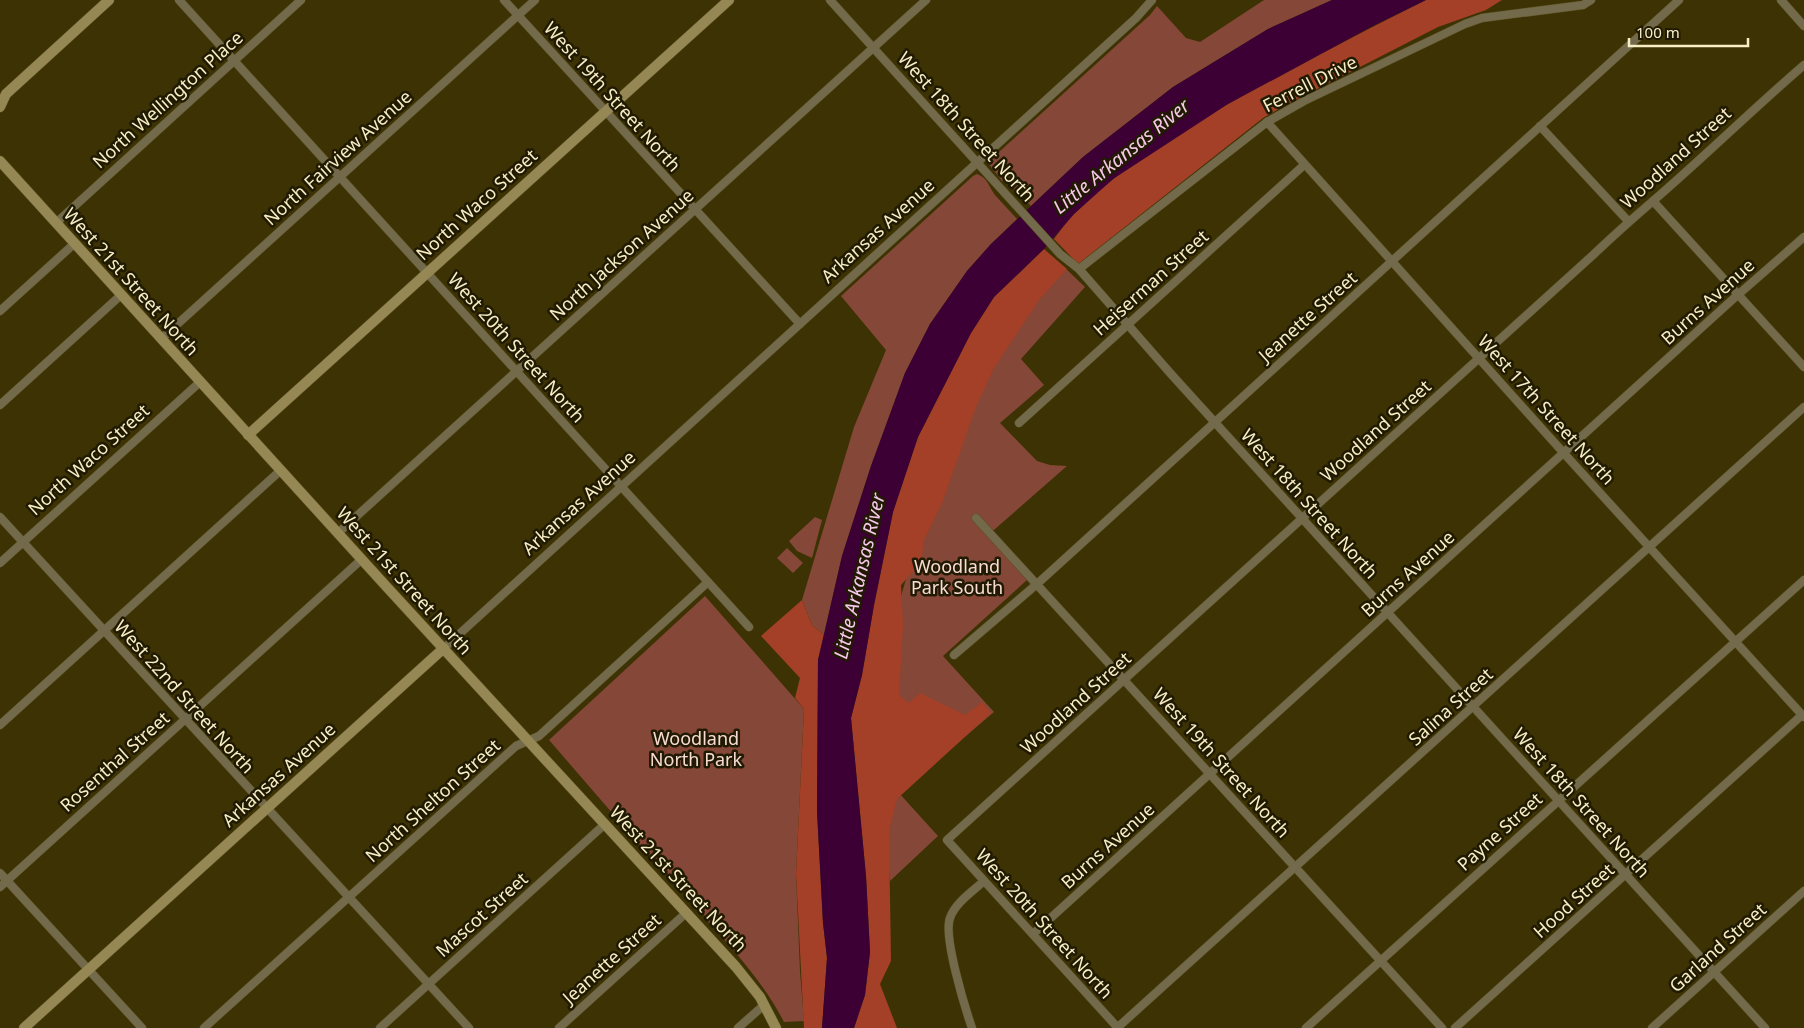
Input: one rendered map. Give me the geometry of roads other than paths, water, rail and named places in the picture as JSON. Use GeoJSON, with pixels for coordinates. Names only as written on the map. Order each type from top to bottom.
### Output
{"type":"FeatureCollection","features":[{"type":"Feature","properties":{"kind":"street"},"geometry":{"type":"LineString","coordinates":[[0,107],[6,94],[109,0]]}},
{"type":"Feature","properties":{"kind":"street","name":"West 20th Street North"},"geometry":{"type":"LineString","coordinates":[[180,0],[749,628]]}},
{"type":"Feature","properties":{"kind":"street","name":"North Wellington Place"},"geometry":{"type":"LineString","coordinates":[[56,223],[300,0]]}},
{"type":"Feature","properties":{"kind":"street","name":"West 19th Street North"},"geometry":{"type":"LineString","coordinates":[[504,0],[800,324]]}},
{"type":"Feature","properties":{"kind":"street","name":"North Fairview Avenue"},"geometry":{"type":"LineString","coordinates":[[161,339],[535,0]]}},
{"type":"Feature","properties":{"kind":"street","name":"North Waco Street"},"geometry":{"type":"LineString","coordinates":[[248,435],[729,0]]}},
{"type":"Feature","properties":{"kind":"street","name":"West 18th Street North"},"geometry":{"type":"LineString","coordinates":[[830,0],[1060,254],[1079,270],[1214,422],[1766,1028]]}},
{"type":"Feature","properties":{"kind":"street","name":"North Jackson Avenue"},"geometry":{"type":"LineString","coordinates":[[338,533],[926,0]]}},
{"type":"Feature","properties":{"kind":"street","name":"Arkansas Avenue"},"geometry":{"type":"LineString","coordinates":[[24,1028],[978,163],[1136,18],[1152,0]]}},
{"type":"Feature","properties":{"kind":"street","name":"Ferrell Drive"},"geometry":{"type":"LineString","coordinates":[[1079,270],[1267,122],[1304,101],[1465,24],[1482,18],[1584,5],[1591,0]]}},
{"type":"Feature","properties":{"kind":"street","name":"Jeanette Street"},"geometry":{"type":"LineString","coordinates":[[954,655],[1036,584],[1680,0]]}},
{"type":"Feature","properties":{"kind":"street"},"geometry":{"type":"LineString","coordinates":[[1781,0],[1804,26]]}},
{"type":"Feature","properties":{"kind":"street","name":"Woodland Street"},"geometry":{"type":"LineString","coordinates":[[947,840],[1593,255],[1628,221],[1653,201],[1804,65]]}},
{"type":"Feature","properties":{"kind":"street","name":"West 17th Street North"},"geometry":{"type":"LineString","coordinates":[[1267,122],[1391,262],[1803,716]]}},
{"type":"Feature","properties":{"kind":"street"},"geometry":{"type":"LineString","coordinates":[[1540,126],[1628,221]]}},
{"type":"Feature","properties":{"kind":"street","name":"West 21st Street North"},"geometry":{"type":"LineString","coordinates":[[0,161],[248,435],[736,967],[764,1004],[776,1028]]}},
{"type":"Feature","properties":{"kind":"street","name":"Heiserman Street"},"geometry":{"type":"LineString","coordinates":[[1019,424],[1304,165]]}},
{"type":"Feature","properties":{"kind":"street"},"geometry":{"type":"LineString","coordinates":[[1653,201],[1804,367]]}},
{"type":"Feature","properties":{"kind":"street","name":"Burns Avenue"},"geometry":{"type":"LineString","coordinates":[[1033,934],[1738,294],[1804,237]]}},
{"type":"Feature","properties":{"kind":"street"},"geometry":{"type":"LineString","coordinates":[[0,311],[75,243]]}},
{"type":"Feature","properties":{"kind":"street"},"geometry":{"type":"LineString","coordinates":[[0,405],[121,295]]}},
{"type":"Feature","properties":{"kind":"street","name":"North Waco Street"},"geometry":{"type":"LineString","coordinates":[[0,563],[200,382]]}},
{"type":"Feature","properties":{"kind":"street","name":"Salina Street"},"geometry":{"type":"LineString","coordinates":[[1118,1028],[1804,407]]}},
{"type":"Feature","properties":{"kind":"street"},"geometry":{"type":"LineString","coordinates":[[0,725],[281,470]]}},
{"type":"Feature","properties":{"kind":"street","name":"West 22nd Street North"},"geometry":{"type":"LineString","coordinates":[[0,517],[469,1028]]}},
{"type":"Feature","properties":{"kind":"street","name":"West 19th Street North"},"geometry":{"type":"LineString","coordinates":[[976,518],[1442,1028]]}},
{"type":"Feature","properties":{"kind":"street","name":"Rosenthal Street"},"geometry":{"type":"LineString","coordinates":[[0,887],[362,559]]}},
{"type":"Feature","properties":{"kind":"street","name":"Payne Street"},"geometry":{"type":"LineString","coordinates":[[1306,1028],[1804,580]]}},
{"type":"Feature","properties":{"kind":"street","name":"North Shelton Street"},"geometry":{"type":"LineString","coordinates":[[204,1028],[516,746],[539,736],[708,582]]}},
{"type":"Feature","properties":{"kind":"street","name":"Hood Street"},"geometry":{"type":"LineString","coordinates":[[1455,1028],[1803,716]]}},
{"type":"Feature","properties":{"kind":"street","name":"Mascot Street"},"geometry":{"type":"LineString","coordinates":[[380,1028],[605,824]]}},
{"type":"Feature","properties":{"kind":"street","name":"West 20th Street North"},"geometry":{"type":"LineString","coordinates":[[947,840],[1118,1028]]}},
{"type":"Feature","properties":{"kind":"street"},"geometry":{"type":"LineString","coordinates":[[0,873],[142,1028]]}},
{"type":"Feature","properties":{"kind":"street"},"geometry":{"type":"LineString","coordinates":[[972,1028],[954,964],[949,919],[959,905],[984,881]]}},
{"type":"Feature","properties":{"kind":"street","name":"Garland Street"},"geometry":{"type":"LineString","coordinates":[[1652,1028],[1804,891]]}},
{"type":"Feature","properties":{"kind":"street","name":"Jeanette Street"},"geometry":{"type":"LineString","coordinates":[[559,1028],[686,913]]}},
{"type":"Feature","properties":{"kind":"street"},"geometry":{"type":"LineString","coordinates":[[738,1028],[764,1004]]}},
{"type":"Feature","properties":{"kind":"water","name":"Little Arkansas River"},"geometry":{"type":"Polygon","coordinates":[[[1332,0],[1426,0],[1371,27],[1228,104],[1113,179],[1074,214],[1044,249],[994,297],[971,333],[918,437],[893,512],[862,675],[851,718],[866,876],[870,952],[865,995],[854,1028],[822,1028],[827,958],[823,923],[817,811],[818,660],[842,556],[871,466],[905,373],[930,324],[967,271],[991,244],[1083,157],[1173,87],[1268,29],[1332,0]]]}},
{"type":"Feature","properties":{"kind":"park label","name":"Woodland Park South"},"geometry":{"type":"Point","coordinates":[957,577]}},
{"type":"Feature","properties":{"kind":"park label","name":"Woodland North Park"},"geometry":{"type":"Point","coordinates":[696,750]}}]}
